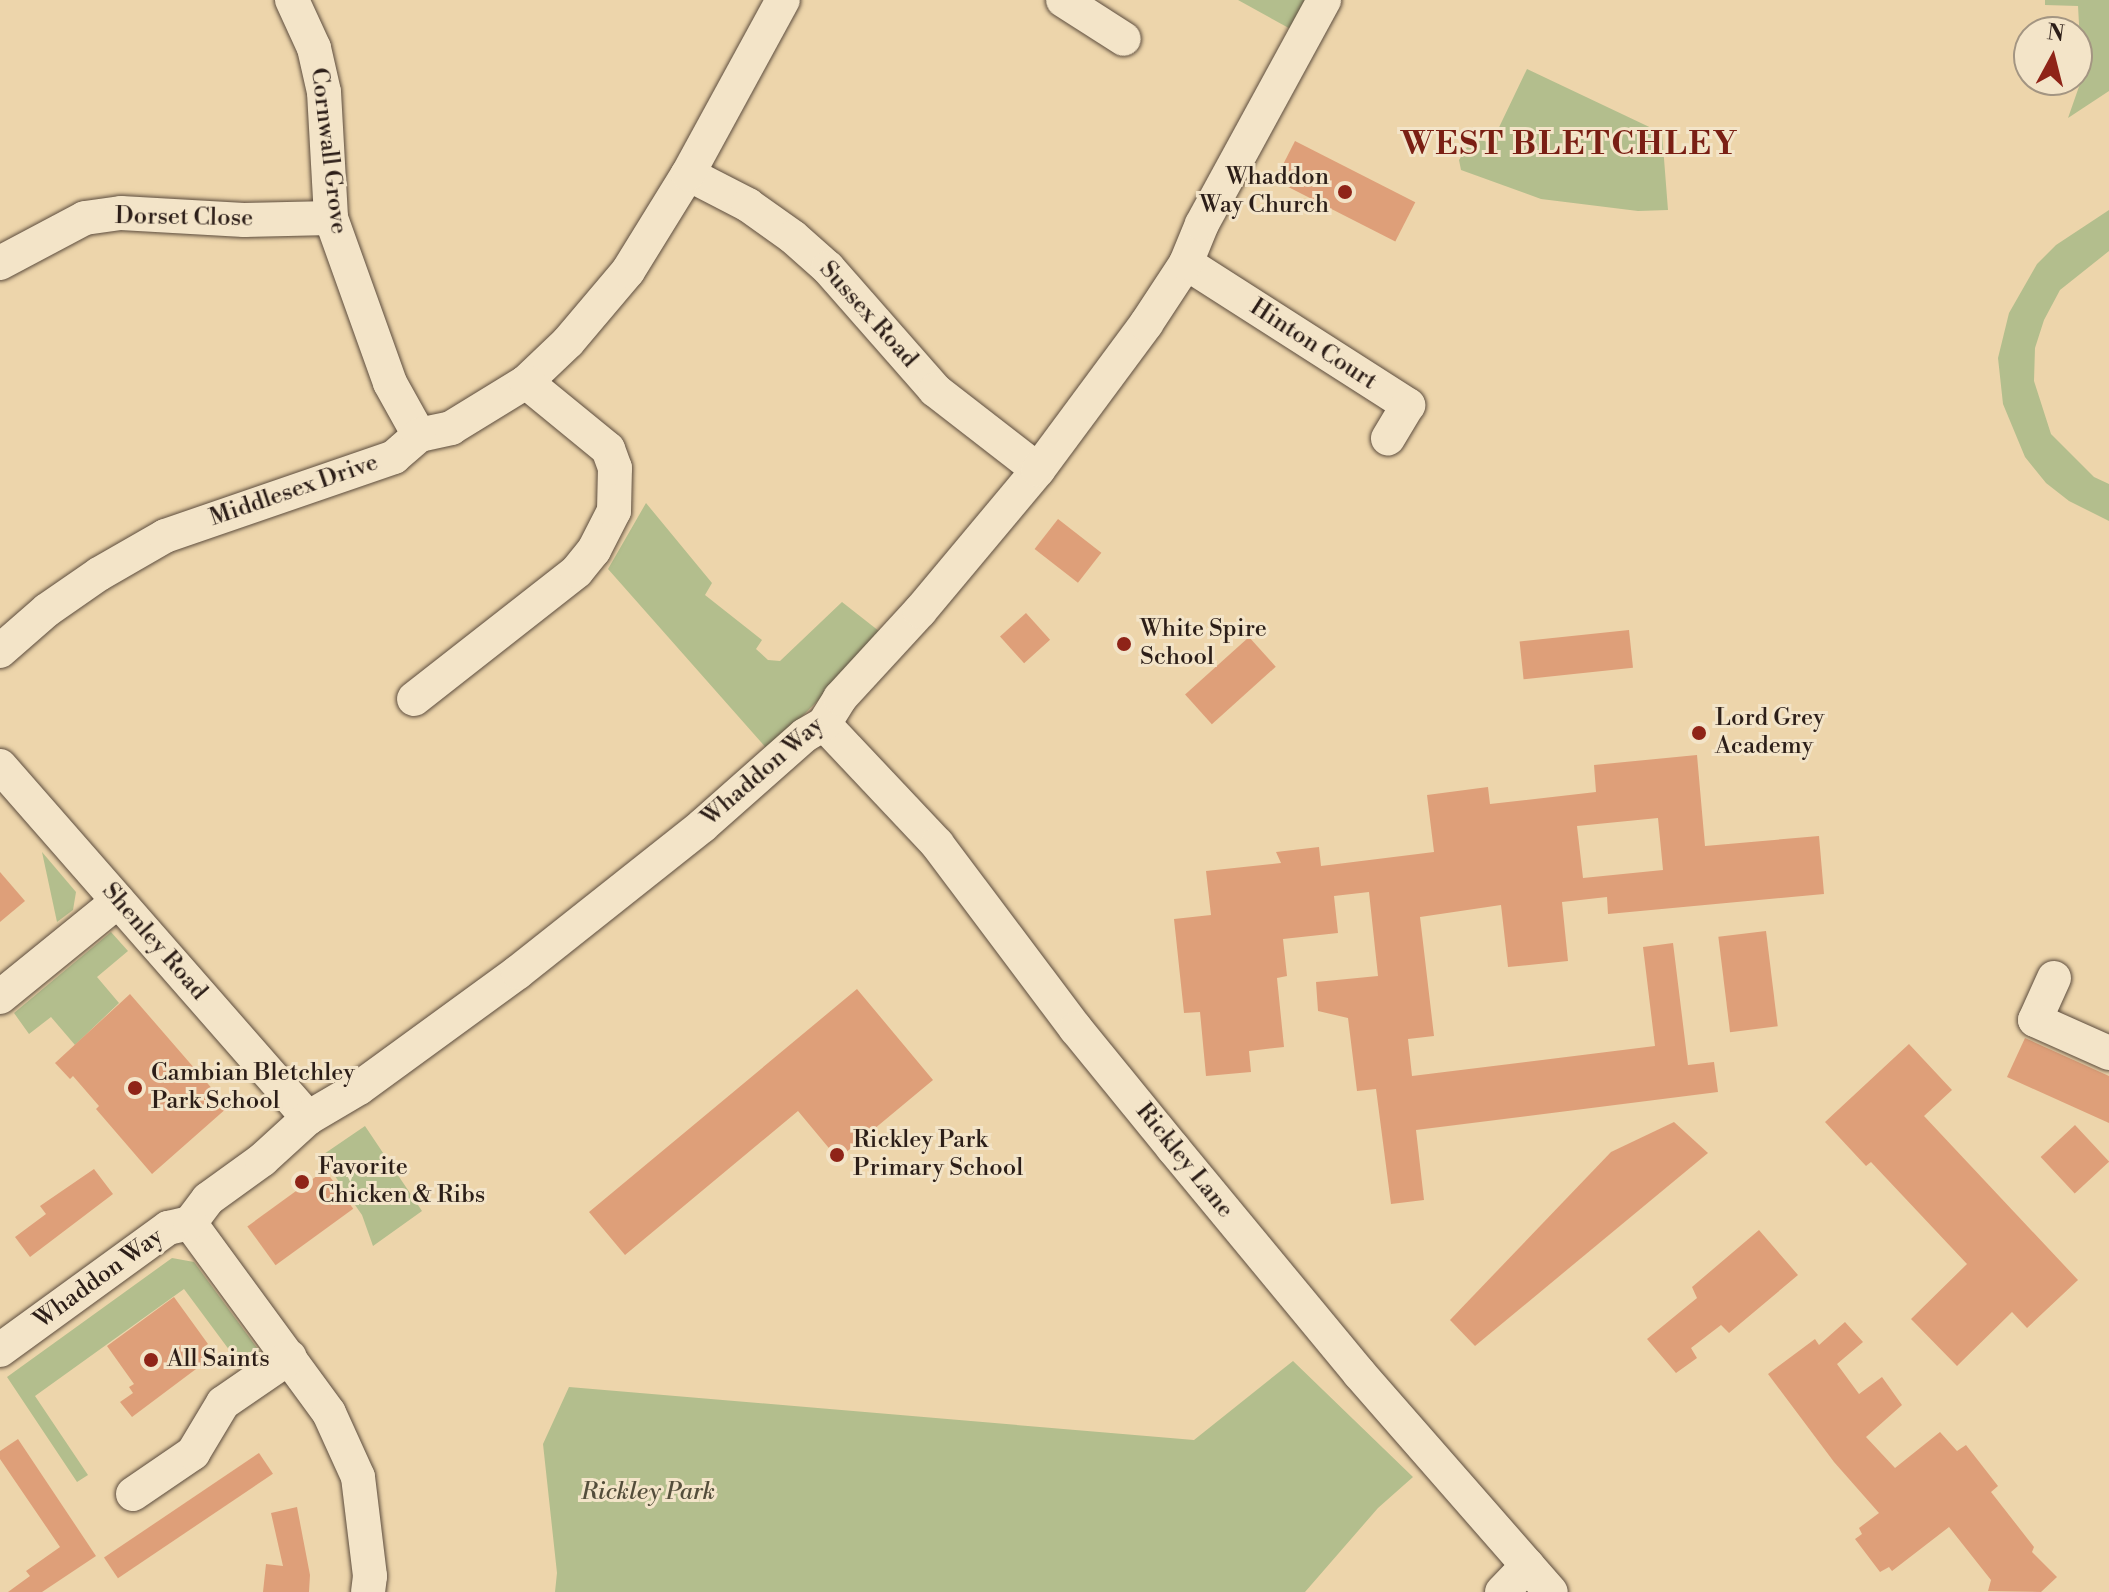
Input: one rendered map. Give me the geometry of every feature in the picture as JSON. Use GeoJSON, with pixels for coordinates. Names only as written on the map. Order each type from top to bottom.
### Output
{"type":"FeatureCollection","features":[{"type":"Feature","properties":{"kind":"street","name":"Cornwall Grove"},"geometry":{"type":"LineString","coordinates":[[292,0],[314,48],[324,92],[331,218],[390,383],[419,435]]}},
{"type":"Feature","properties":{"kind":"street","name":"Middlesex Drive"},"geometry":{"type":"LineString","coordinates":[[0,651],[47,610],[99,574],[165,536],[394,457],[419,435],[451,428],[526,382],[568,342],[628,271],[688,174],[783,0]]}},
{"type":"Feature","properties":{"kind":"street"},"geometry":{"type":"LineString","coordinates":[[1063,0],[1124,39]]}},
{"type":"Feature","properties":{"kind":"street","name":"Whaddon Way"},"geometry":{"type":"LineString","coordinates":[[0,1350],[168,1228],[190,1223],[208,1199],[262,1160],[308,1118],[359,1088],[518,972],[702,826],[805,735],[824,724],[840,698],[920,611],[1038,470],[1186,263],[1202,224],[1324,0]]}},
{"type":"Feature","properties":{"kind":"street","name":"Sussex Road"},"geometry":{"type":"LineString","coordinates":[[688,174],[748,205],[793,237],[828,268],[935,390],[1038,470]]}},
{"type":"Feature","properties":{"kind":"street","name":"Dorset Close"},"geometry":{"type":"LineString","coordinates":[[0,263],[85,218],[121,213],[244,220],[331,218]]}},
{"type":"Feature","properties":{"kind":"street","name":"Hinton Court"},"geometry":{"type":"LineString","coordinates":[[1186,263],[1408,405],[1388,438]]}},
{"type":"Feature","properties":{"kind":"street"},"geometry":{"type":"LineString","coordinates":[[436,692],[577,571],[594,550],[614,511],[616,478],[608,449],[526,382]]}},
{"type":"Feature","properties":{"kind":"street","name":"Rickley Lane"},"geometry":{"type":"LineString","coordinates":[[824,724],[937,844],[1076,1029],[1173,1148],[1359,1373],[1551,1592]]}},
{"type":"Feature","properties":{"kind":"street","name":"Shenley Road"},"geometry":{"type":"LineString","coordinates":[[0,766],[308,1118]]}},
{"type":"Feature","properties":{"kind":"street"},"geometry":{"type":"LineString","coordinates":[[0,997],[118,901]]}},
{"type":"Feature","properties":{"kind":"street"},"geometry":{"type":"LineString","coordinates":[[2054,978],[2035,1020],[2109,1053]]}},
{"type":"Feature","properties":{"kind":"street"},"geometry":{"type":"LineString","coordinates":[[190,1223],[329,1413],[358,1477],[370,1576],[368,1592]]}},
{"type":"Feature","properties":{"kind":"street"},"geometry":{"type":"LineString","coordinates":[[133,1494],[193,1453],[223,1403],[290,1357]]}},
{"type":"Feature","properties":{"kind":"street"},"geometry":{"type":"LineString","coordinates":[[1502,1592],[1528,1565]]}},
{"type":"Feature","properties":{"kind":"green space"},"geometry":{"type":"Polygon","coordinates":[[[1238,0],[1311,0],[1296,32],[1238,0]]]}},
{"type":"Feature","properties":{"kind":"green space"},"geometry":{"type":"Polygon","coordinates":[[[2045,0],[2109,0],[2109,91],[2068,118],[2076,96],[2093,96],[2093,16],[2079,16],[2078,6],[2045,5],[2045,0]]]}},
{"type":"Feature","properties":{"kind":"green space"},"geometry":{"type":"Polygon","coordinates":[[[1527,69],[1662,133],[1668,210],[1638,211],[1541,199],[1461,170],[1459,160],[1474,136],[1491,144],[1527,69]]]}},
{"type":"Feature","properties":{"kind":"green space"},"geometry":{"type":"Polygon","coordinates":[[[2109,210],[2109,251],[2060,290],[2044,320],[2035,348],[2034,381],[2051,434],[2094,477],[2109,484],[2109,521],[2069,501],[2046,483],[2025,457],[2003,404],[1998,358],[2009,313],[2037,264],[2056,245],[2109,210]]]}},
{"type":"Feature","properties":{"kind":"green space"},"geometry":{"type":"Polygon","coordinates":[[[646,503],[712,583],[705,595],[762,640],[756,649],[768,660],[780,661],[842,602],[884,635],[768,750],[608,569],[646,503]]]}},
{"type":"Feature","properties":{"kind":"green space"},"geometry":{"type":"Polygon","coordinates":[[[42,852],[76,892],[73,910],[57,922],[42,852]]]}},
{"type":"Feature","properties":{"kind":"green space"},"geometry":{"type":"Polygon","coordinates":[[[111,932],[128,951],[97,977],[119,1003],[75,1045],[51,1017],[29,1034],[14,1013],[111,932]]]}},
{"type":"Feature","properties":{"kind":"green space"},"geometry":{"type":"Polygon","coordinates":[[[365,1126],[422,1211],[373,1246],[362,1215],[321,1156],[365,1126]]]}},
{"type":"Feature","properties":{"kind":"green space"},"geometry":{"type":"Polygon","coordinates":[[[172,1258],[194,1262],[266,1360],[250,1378],[184,1289],[35,1396],[88,1475],[77,1482],[7,1377],[172,1258]]]}},
{"type":"Feature","properties":{"kind":"green space","name":"Rickley Park"},"geometry":{"type":"Polygon","coordinates":[[[1293,1361],[1413,1477],[1378,1508],[1305,1592],[555,1592],[557,1573],[543,1444],[569,1387],[1194,1440],[1293,1361]]]}},
{"type":"Feature","properties":{"kind":"building","name":"Whaddon Way Church"},"geometry":{"type":"Polygon","coordinates":[[[1295,141],[1415,202],[1395,241],[1275,180],[1295,141]]]}},
{"type":"Feature","properties":{"kind":"building"},"geometry":{"type":"Polygon","coordinates":[[[1058,519],[1101,553],[1078,583],[1035,549],[1058,519]]]}},
{"type":"Feature","properties":{"kind":"building"},"geometry":{"type":"Polygon","coordinates":[[[1026,613],[1050,640],[1024,663],[1000,636],[1026,613]]]}},
{"type":"Feature","properties":{"kind":"building"},"geometry":{"type":"Polygon","coordinates":[[[1629,630],[1633,668],[1524,679],[1520,641],[1629,630]]]}},
{"type":"Feature","properties":{"kind":"building"},"geometry":{"type":"Polygon","coordinates":[[[1249,637],[1276,667],[1212,724],[1185,695],[1249,637]]]}},
{"type":"Feature","properties":{"kind":"building"},"geometry":{"type":"Polygon","coordinates":[[[1697,755],[1705,846],[1819,836],[1824,894],[1608,914],[1607,897],[1562,902],[1568,961],[1508,967],[1501,905],[1420,917],[1434,1036],[1408,1039],[1412,1076],[1655,1046],[1643,947],[1673,943],[1688,1065],[1714,1062],[1718,1092],[1416,1130],[1424,1200],[1391,1204],[1376,1089],[1357,1091],[1348,1018],[1318,1011],[1316,982],[1378,976],[1369,892],[1334,896],[1338,933],[1283,939],[1287,976],[1277,978],[1284,1047],[1249,1051],[1251,1072],[1206,1076],[1200,1012],[1184,1013],[1174,919],[1211,915],[1206,871],[1281,863],[1276,852],[1319,847],[1321,866],[1434,852],[1427,795],[1488,787],[1490,804],[1596,792],[1594,765],[1697,755]],[[1658,818],[1577,826],[1583,878],[1663,870],[1658,818]]]}},
{"type":"Feature","properties":{"kind":"building"},"geometry":{"type":"Polygon","coordinates":[[[0,872],[25,901],[0,922],[0,872]]]}},
{"type":"Feature","properties":{"kind":"building"},"geometry":{"type":"Polygon","coordinates":[[[1766,931],[1778,1026],[1730,1032],[1718,937],[1766,931]]]}},
{"type":"Feature","properties":{"kind":"building"},"geometry":{"type":"Polygon","coordinates":[[[857,989],[933,1080],[838,1159],[798,1111],[625,1255],[589,1212],[857,989]]]}},
{"type":"Feature","properties":{"kind":"building"},"geometry":{"type":"Polygon","coordinates":[[[130,994],[228,1107],[152,1174],[96,1109],[99,1106],[73,1076],[70,1079],[55,1063],[130,994]]]}},
{"type":"Feature","properties":{"kind":"building"},"geometry":{"type":"Polygon","coordinates":[[[2025,1038],[2109,1076],[2109,1123],[2007,1077],[2025,1038]]]}},
{"type":"Feature","properties":{"kind":"building"},"geometry":{"type":"Polygon","coordinates":[[[1909,1044],[1952,1090],[1924,1116],[2078,1280],[2027,1328],[2012,1312],[1957,1366],[1911,1319],[1967,1264],[1871,1162],[1866,1166],[1825,1122],[1909,1044]]]}},
{"type":"Feature","properties":{"kind":"building"},"geometry":{"type":"Polygon","coordinates":[[[1674,1122],[1708,1153],[1475,1346],[1450,1320],[1611,1152],[1674,1122]]]}},
{"type":"Feature","properties":{"kind":"building"},"geometry":{"type":"Polygon","coordinates":[[[2075,1125],[2109,1162],[2075,1194],[2041,1157],[2075,1125]]]}},
{"type":"Feature","properties":{"kind":"building"},"geometry":{"type":"Polygon","coordinates":[[[94,1169],[113,1194],[30,1257],[15,1237],[46,1214],[40,1206],[94,1169]]]}},
{"type":"Feature","properties":{"kind":"building"},"geometry":{"type":"Polygon","coordinates":[[[325,1170],[353,1209],[276,1265],[247,1226],[325,1170]]]}},
{"type":"Feature","properties":{"kind":"building"},"geometry":{"type":"Polygon","coordinates":[[[1759,1230],[1798,1275],[1729,1333],[1721,1325],[1691,1348],[1697,1358],[1676,1373],[1647,1339],[1697,1298],[1692,1287],[1759,1230]]]}},
{"type":"Feature","properties":{"kind":"building","name":"All Saints"},"geometry":{"type":"Polygon","coordinates":[[[174,1297],[208,1344],[202,1348],[204,1363],[132,1417],[120,1402],[133,1393],[129,1387],[134,1384],[107,1346],[174,1297]]]}},
{"type":"Feature","properties":{"kind":"building"},"geometry":{"type":"Polygon","coordinates":[[[1845,1322],[1863,1342],[1837,1364],[1859,1394],[1882,1377],[1902,1405],[1866,1437],[1895,1468],[1940,1432],[1957,1451],[1966,1445],[1998,1486],[1991,1492],[2034,1547],[2032,1552],[2057,1577],[2041,1592],[1988,1591],[1991,1580],[1949,1527],[1892,1571],[1889,1567],[1880,1572],[1855,1539],[1862,1534],[1859,1528],[1879,1513],[1834,1462],[1768,1374],[1815,1339],[1819,1345],[1845,1322]]]}},
{"type":"Feature","properties":{"kind":"building"},"geometry":{"type":"Polygon","coordinates":[[[18,1439],[96,1556],[42,1592],[8,1592],[30,1576],[26,1571],[60,1547],[0,1459],[0,1451],[18,1439]]]}},
{"type":"Feature","properties":{"kind":"building"},"geometry":{"type":"Polygon","coordinates":[[[259,1453],[273,1474],[118,1578],[104,1558],[259,1453]]]}},
{"type":"Feature","properties":{"kind":"building"},"geometry":{"type":"Polygon","coordinates":[[[297,1507],[310,1575],[309,1592],[263,1592],[266,1564],[283,1566],[271,1513],[297,1507]]]}},
{"type":"Feature","properties":{"kind":"place","name":"Whaddon Way Church"},"geometry":{"type":"Point","coordinates":[1345,192]}},
{"type":"Feature","properties":{"kind":"place","name":"White Spire School"},"geometry":{"type":"Point","coordinates":[1124,644]}},
{"type":"Feature","properties":{"kind":"place","name":"Lord Grey Academy"},"geometry":{"type":"Point","coordinates":[1699,733]}},
{"type":"Feature","properties":{"kind":"place","name":"Cambian Bletchley Park School"},"geometry":{"type":"Point","coordinates":[135,1088]}},
{"type":"Feature","properties":{"kind":"place","name":"Rickley Park Primary School"},"geometry":{"type":"Point","coordinates":[837,1155]}},
{"type":"Feature","properties":{"kind":"place","name":"Favorite Chicken & Ribs"},"geometry":{"type":"Point","coordinates":[302,1182]}},
{"type":"Feature","properties":{"kind":"place","name":"All Saints"},"geometry":{"type":"Point","coordinates":[151,1360]}},
{"type":"Feature","properties":{"kind":"district","name":"WEST BLETCHLEY"},"geometry":{"type":"Point","coordinates":[1570,144]}}]}
